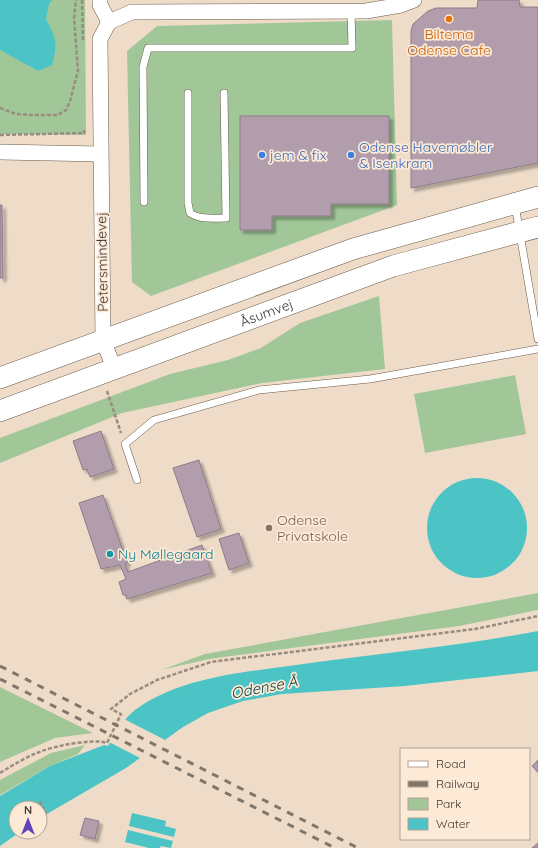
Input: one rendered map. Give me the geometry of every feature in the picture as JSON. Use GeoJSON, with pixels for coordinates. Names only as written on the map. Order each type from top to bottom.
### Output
{"type":"FeatureCollection","features":[{"type":"Feature","properties":{"kind":"street"},"geometry":{"type":"LineString","coordinates":[[100,0],[100,5],[109,22],[132,12],[351,11],[401,5],[414,0]]}},
{"type":"Feature","properties":{"kind":"street","name":"Petersmindevej"},"geometry":{"type":"LineString","coordinates":[[109,22],[100,39],[100,154],[103,340],[114,368]]}},
{"type":"Feature","properties":{"kind":"street"},"geometry":{"type":"LineString","coordinates":[[0,152],[100,154]]}},
{"type":"Feature","properties":{"kind":"street"},"geometry":{"type":"LineString","coordinates":[[0,378],[353,249],[514,203],[538,198]]}},
{"type":"Feature","properties":{"kind":"street","name":"Åsumvej"},"geometry":{"type":"LineString","coordinates":[[0,411],[393,266],[529,230]]}},
{"type":"Feature","properties":{"kind":"lane"},"geometry":{"type":"LineString","coordinates":[[144,202],[143,67],[148,48],[352,48],[351,11]]}},
{"type":"Feature","properties":{"kind":"lane"},"geometry":{"type":"LineString","coordinates":[[188,93],[188,203],[190,213],[196,217],[226,218],[224,93]]}},
{"type":"Feature","properties":{"kind":"lane"},"geometry":{"type":"LineString","coordinates":[[514,203],[529,230],[529,286],[538,339]]}},
{"type":"Feature","properties":{"kind":"lane"},"geometry":{"type":"LineString","coordinates":[[529,286],[538,284]]}},
{"type":"Feature","properties":{"kind":"lane"},"geometry":{"type":"LineString","coordinates":[[137,480],[125,444],[154,420],[259,390],[370,379],[538,349]]}},
{"type":"Feature","properties":{"kind":"path"},"geometry":{"type":"LineString","coordinates":[[0,108],[16,114],[29,115],[58,115],[66,110],[78,71],[74,18],[76,0]]}},
{"type":"Feature","properties":{"kind":"path"},"geometry":{"type":"LineString","coordinates":[[82,0],[83,47]]}},
{"type":"Feature","properties":{"kind":"path"},"geometry":{"type":"LineString","coordinates":[[0,135],[84,133],[84,126]]}},
{"type":"Feature","properties":{"kind":"path"},"geometry":{"type":"LineString","coordinates":[[107,393],[125,444]]}},
{"type":"Feature","properties":{"kind":"path"},"geometry":{"type":"LineString","coordinates":[[0,773],[26,757],[51,747],[100,741],[107,743],[121,714],[111,709],[130,694],[157,680],[211,662],[475,629],[538,616]]}},
{"type":"Feature","properties":{"kind":"green space"},"geometry":{"type":"Polygon","coordinates":[[[0,0],[85,0],[86,135],[0,134],[0,0]]]}},
{"type":"Feature","properties":{"kind":"green space"},"geometry":{"type":"Polygon","coordinates":[[[392,20],[397,205],[151,296],[132,282],[127,51],[157,26],[392,20]]]}},
{"type":"Feature","properties":{"kind":"green space"},"geometry":{"type":"Polygon","coordinates":[[[379,296],[385,369],[262,383],[122,413],[0,463],[0,438],[170,374],[228,360],[261,348],[300,323],[379,296]]]}},
{"type":"Feature","properties":{"kind":"green space"},"geometry":{"type":"Polygon","coordinates":[[[515,375],[526,434],[425,453],[414,394],[515,375]]]}},
{"type":"Feature","properties":{"kind":"green space"},"geometry":{"type":"Polygon","coordinates":[[[538,593],[538,610],[459,626],[209,659],[161,670],[205,654],[538,593]]]}},
{"type":"Feature","properties":{"kind":"green space"},"geometry":{"type":"Polygon","coordinates":[[[0,687],[93,733],[55,738],[0,762],[0,687]]]}},
{"type":"Feature","properties":{"kind":"green space"},"geometry":{"type":"Polygon","coordinates":[[[85,745],[78,754],[50,766],[0,795],[0,780],[51,753],[85,745]]]}},
{"type":"Feature","properties":{"kind":"water"},"geometry":{"type":"Polygon","coordinates":[[[0,0],[52,0],[49,4],[46,19],[55,41],[55,52],[52,65],[38,71],[0,50],[0,0]]]}},
{"type":"Feature","properties":{"kind":"water"},"geometry":{"type":"Polygon","coordinates":[[[477,478],[496,482],[512,493],[523,509],[527,528],[523,547],[512,563],[496,574],[477,578],[458,574],[442,563],[431,547],[427,528],[431,509],[442,493],[458,482],[477,478]]]}},
{"type":"Feature","properties":{"kind":"water","name":"Odense Å"},"geometry":{"type":"Polygon","coordinates":[[[538,631],[538,671],[405,686],[282,694],[243,701],[208,713],[183,727],[126,768],[48,813],[48,800],[8,800],[9,840],[0,846],[0,796],[50,766],[104,745],[108,746],[123,722],[135,710],[153,699],[173,690],[216,677],[238,673],[538,631]]]}},
{"type":"Feature","properties":{"kind":"water"},"geometry":{"type":"Polygon","coordinates":[[[132,813],[166,821],[165,826],[176,829],[174,837],[129,826],[132,813]]]}},
{"type":"Feature","properties":{"kind":"water"},"geometry":{"type":"Polygon","coordinates":[[[128,830],[173,841],[171,848],[161,846],[160,848],[149,848],[125,842],[128,830]]]}},
{"type":"Feature","properties":{"kind":"pier"},"geometry":{"type":"Polygon","coordinates":[[[124,719],[167,741],[142,759],[109,742],[124,719]]]}},
{"type":"Feature","properties":{"kind":"building"},"geometry":{"type":"Polygon","coordinates":[[[478,0],[519,0],[520,7],[538,7],[538,163],[411,188],[411,31],[413,24],[428,11],[436,8],[477,8],[478,0]]]}},
{"type":"Feature","properties":{"kind":"building"},"geometry":{"type":"Polygon","coordinates":[[[240,116],[389,116],[389,204],[331,204],[331,216],[272,216],[272,230],[240,230],[240,116]]]}},
{"type":"Feature","properties":{"kind":"building"},"geometry":{"type":"Polygon","coordinates":[[[0,205],[2,205],[3,278],[0,278],[0,205]]]}},
{"type":"Feature","properties":{"kind":"building"},"geometry":{"type":"Polygon","coordinates":[[[101,431],[114,469],[90,477],[87,469],[83,470],[73,441],[101,431]]]}},
{"type":"Feature","properties":{"kind":"building","name":"Ny Møllegaard"},"geometry":{"type":"Polygon","coordinates":[[[199,460],[221,529],[197,537],[173,468],[199,460]]]}},
{"type":"Feature","properties":{"kind":"building","name":"Ny Møllegaard"},"geometry":{"type":"Polygon","coordinates":[[[103,495],[127,562],[125,564],[128,572],[202,545],[212,573],[127,599],[126,595],[123,595],[119,582],[126,579],[120,565],[101,569],[79,503],[103,495]]]}},
{"type":"Feature","properties":{"kind":"building"},"geometry":{"type":"Polygon","coordinates":[[[239,533],[249,563],[229,570],[219,539],[239,533]]]}},
{"type":"Feature","properties":{"kind":"building"},"geometry":{"type":"Polygon","coordinates":[[[538,760],[538,772],[532,766],[538,760]]]}},
{"type":"Feature","properties":{"kind":"building"},"geometry":{"type":"Polygon","coordinates":[[[85,818],[99,821],[95,839],[80,835],[85,818]]]}},
{"type":"Feature","properties":{"kind":"building"},"geometry":{"type":"Polygon","coordinates":[[[538,843],[538,848],[532,848],[538,843]]]}},
{"type":"Feature","properties":{"kind":"railway"},"geometry":{"type":"LineString","coordinates":[[0,666],[358,848]]}},
{"type":"Feature","properties":{"kind":"railway"},"geometry":{"type":"LineString","coordinates":[[0,679],[335,848]]}},
{"type":"Feature","properties":{"kind":"place","name":"Biltema Odense Cafe"},"geometry":{"type":"Point","coordinates":[449,19]}},
{"type":"Feature","properties":{"kind":"place","name":"jem & fix"},"geometry":{"type":"Point","coordinates":[262,155]}},
{"type":"Feature","properties":{"kind":"place","name":"Odense Havemøbler & Isenkram"},"geometry":{"type":"Point","coordinates":[351,155]}},
{"type":"Feature","properties":{"kind":"place","name":"Odense Privatskole"},"geometry":{"type":"Point","coordinates":[269,528]}},
{"type":"Feature","properties":{"kind":"place","name":"Ny Møllegaard"},"geometry":{"type":"Point","coordinates":[110,554]}}]}
